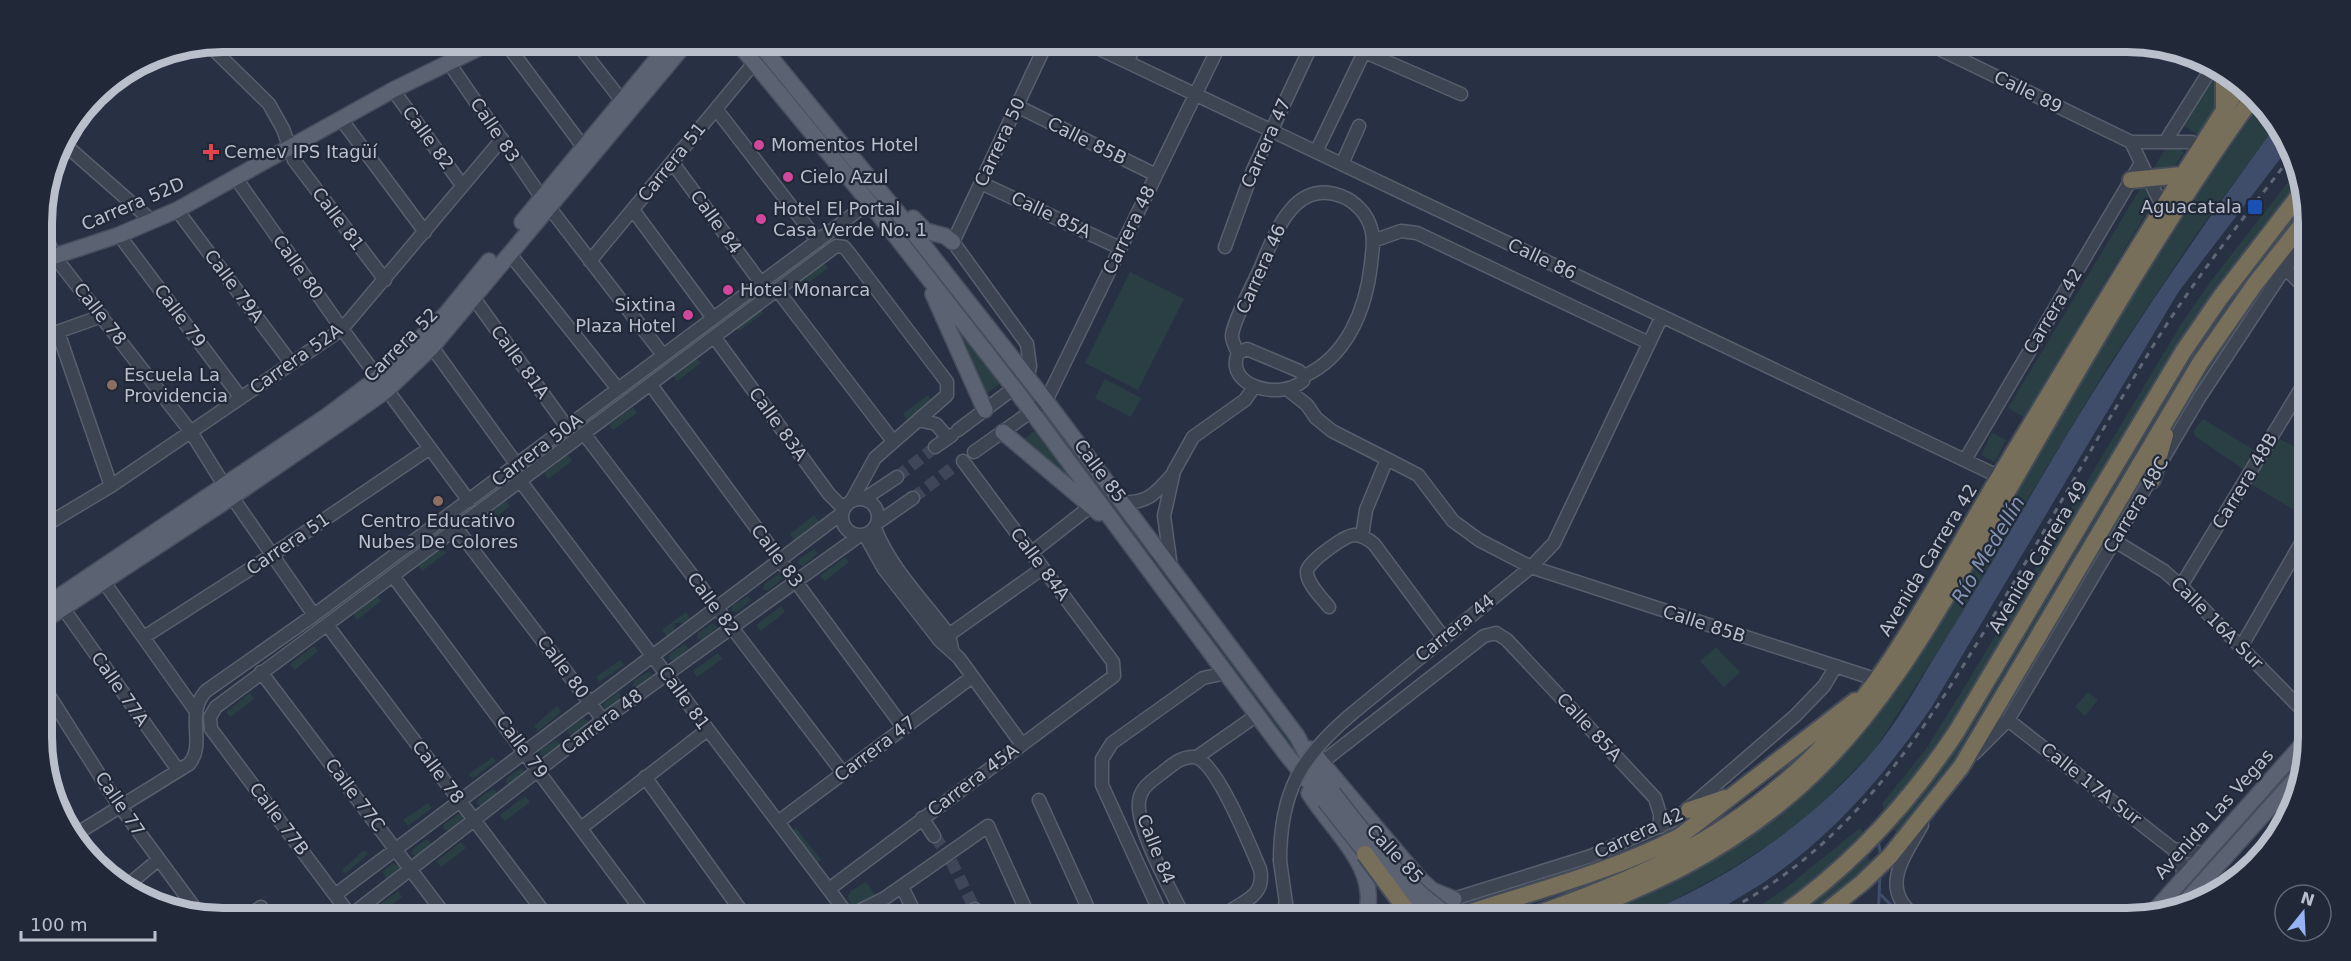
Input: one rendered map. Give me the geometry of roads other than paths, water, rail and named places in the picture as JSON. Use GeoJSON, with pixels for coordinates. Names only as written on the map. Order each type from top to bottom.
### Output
{"type":"FeatureCollection","features":[{"type":"Feature","properties":{"kind":"highway"},"geometry":{"type":"LineString","coordinates":[[2224,83],[2224,110]]}},
{"type":"Feature","properties":{"kind":"highway","name":"Avenida Carrera 42"},"geometry":{"type":"LineString","coordinates":[[1553,908],[1631,880],[1710,837],[1744,814],[1797,771],[1839,729],[1874,685],[2182,176],[2196,145],[2236,92]]}},
{"type":"Feature","properties":{"kind":"highway","name":"Avenida Carrera 42"},"geometry":{"type":"LineString","coordinates":[[1592,908],[1676,873],[1735,837],[1813,773],[1865,717],[1923,634],[2152,248],[2249,104]]}},
{"type":"Feature","properties":{"kind":"highway"},"geometry":{"type":"LineString","coordinates":[[2131,180],[2182,176]]}},
{"type":"Feature","properties":{"kind":"highway","name":"Avenida Carrera 49"},"geometry":{"type":"LineString","coordinates":[[1791,908],[1823,884],[1864,848],[1929,772],[1957,730],[2183,352],[2220,298],[2297,199]]}},
{"type":"Feature","properties":{"kind":"highway"},"geometry":{"type":"LineString","coordinates":[[1831,908],[1890,856],[1933,805],[1961,767],[2214,342],[2298,230]]}},
{"type":"Feature","properties":{"kind":"highway"},"geometry":{"type":"LineString","coordinates":[[2152,480],[2173,409]]}},
{"type":"Feature","properties":{"kind":"highway"},"geometry":{"type":"LineString","coordinates":[[1488,908],[1551,889],[1656,849],[1697,825],[1874,685]]}},
{"type":"Feature","properties":{"kind":"highway"},"geometry":{"type":"LineString","coordinates":[[1689,810],[1738,794]]}},
{"type":"Feature","properties":{"kind":"highway"},"geometry":{"type":"LineString","coordinates":[[1365,862],[1404,908]]}},
{"type":"Feature","properties":{"kind":"highway"},"geometry":{"type":"LineString","coordinates":[[1836,908],[1844,898]]}},
{"type":"Feature","properties":{"kind":"main road","name":"Carrera 52D"},"geometry":{"type":"LineString","coordinates":[[53,256],[119,235],[177,210],[393,90],[469,53]]}},
{"type":"Feature","properties":{"kind":"main road","name":"Carrera 52"},"geometry":{"type":"LineString","coordinates":[[52,615],[104,582],[432,347],[509,254],[584,148],[662,53]]}},
{"type":"Feature","properties":{"kind":"main road","name":"Carrera 52"},"geometry":{"type":"LineString","coordinates":[[383,383],[677,53]]}},
{"type":"Feature","properties":{"kind":"main road","name":"Calle 85"},"geometry":{"type":"LineString","coordinates":[[746,53],[869,202],[1014,388],[1286,754],[1396,869],[1438,908]]}},
{"type":"Feature","properties":{"kind":"main road","name":"Calle 85"},"geometry":{"type":"LineString","coordinates":[[767,53],[876,186],[1046,401],[1297,736],[1318,765],[1329,797],[1365,862],[1422,908]]}},
{"type":"Feature","properties":{"kind":"main road"},"geometry":{"type":"LineString","coordinates":[[869,202],[892,206],[907,212],[926,231],[945,236],[953,242]]}},
{"type":"Feature","properties":{"kind":"main road"},"geometry":{"type":"LineString","coordinates":[[924,272],[985,410]]}},
{"type":"Feature","properties":{"kind":"main road"},"geometry":{"type":"LineString","coordinates":[[1014,388],[1046,401]]}},
{"type":"Feature","properties":{"kind":"main road"},"geometry":{"type":"LineString","coordinates":[[1003,432],[1120,530]]}},
{"type":"Feature","properties":{"kind":"main road","name":"Carrera 52"},"geometry":{"type":"LineString","coordinates":[[52,601],[228,491]]}},
{"type":"Feature","properties":{"kind":"main road"},"geometry":{"type":"LineString","coordinates":[[1167,592],[1182,581]]}},
{"type":"Feature","properties":{"kind":"main road","name":"Avenida Las Vegas"},"geometry":{"type":"LineString","coordinates":[[2159,905],[2298,749]]}},
{"type":"Feature","properties":{"kind":"main road"},"geometry":{"type":"LineString","coordinates":[[1286,754],[1317,806],[1365,862],[1381,888],[1396,892],[1412,882],[1411,869]]}},
{"type":"Feature","properties":{"kind":"main road"},"geometry":{"type":"LineString","coordinates":[[1318,765],[1432,890],[1454,899]]}},
{"type":"Feature","properties":{"kind":"main road","name":"Avenida Las Vegas"},"geometry":{"type":"LineString","coordinates":[[2190,896],[2292,783]]}},
{"type":"Feature","properties":{"kind":"main road"},"geometry":{"type":"LineString","coordinates":[[1365,862],[1370,899],[1368,908]]}},
{"type":"Feature","properties":{"kind":"street","name":"Calle 81"},"geometry":{"type":"LineString","coordinates":[[217,53],[269,104],[283,129],[294,160],[385,280]]}},
{"type":"Feature","properties":{"kind":"street"},"geometry":{"type":"LineString","coordinates":[[513,53],[584,148]]}},
{"type":"Feature","properties":{"kind":"street"},"geometry":{"type":"LineString","coordinates":[[585,53],[622,101]]}},
{"type":"Feature","properties":{"kind":"street"},"geometry":{"type":"LineString","coordinates":[[656,53],[659,57]]}},
{"type":"Feature","properties":{"kind":"street","name":"Carrera 50"},"geometry":{"type":"LineString","coordinates":[[953,242],[1042,53]]}},
{"type":"Feature","properties":{"kind":"street","name":"Calle 86"},"geometry":{"type":"LineString","coordinates":[[1108,53],[2000,477]]}},
{"type":"Feature","properties":{"kind":"street"},"geometry":{"type":"LineString","coordinates":[[1127,62],[1132,53]]}},
{"type":"Feature","properties":{"kind":"street","name":"Carrera 48"},"geometry":{"type":"LineString","coordinates":[[952,468],[1046,401],[1216,53]]}},
{"type":"Feature","properties":{"kind":"street","name":"Carrera 47"},"geometry":{"type":"LineString","coordinates":[[1225,247],[1271,130],[1308,53]]}},
{"type":"Feature","properties":{"kind":"street"},"geometry":{"type":"LineString","coordinates":[[1316,152],[1363,53]]}},
{"type":"Feature","properties":{"kind":"street"},"geometry":{"type":"LineString","coordinates":[[1378,53],[1461,94]]}},
{"type":"Feature","properties":{"kind":"street","name":"Calle 89"},"geometry":{"type":"LineString","coordinates":[[1948,53],[2131,142],[2196,145]]}},
{"type":"Feature","properties":{"kind":"street","name":"Calle 83"},"geometry":{"type":"LineString","coordinates":[[449,63],[546,202],[663,355]]}},
{"type":"Feature","properties":{"kind":"street","name":"Carrera 51"},"geometry":{"type":"LineString","coordinates":[[590,261],[754,63]]}},
{"type":"Feature","properties":{"kind":"street"},"geometry":{"type":"LineString","coordinates":[[2165,142],[2208,73]]}},
{"type":"Feature","properties":{"kind":"street","name":"Calle 82"},"geometry":{"type":"LineString","coordinates":[[393,90],[462,185]]}},
{"type":"Feature","properties":{"kind":"street","name":"Calle 85B"},"geometry":{"type":"LineString","coordinates":[[1017,106],[1156,175]]}},
{"type":"Feature","properties":{"kind":"street"},"geometry":{"type":"LineString","coordinates":[[716,109],[818,241]]}},
{"type":"Feature","properties":{"kind":"street"},"geometry":{"type":"LineString","coordinates":[[341,119],[425,232]]}},
{"type":"Feature","properties":{"kind":"street"},"geometry":{"type":"LineString","coordinates":[[1342,164],[1359,126]]}},
{"type":"Feature","properties":{"kind":"street","name":"Carrera 52A"},"geometry":{"type":"LineString","coordinates":[[52,521],[111,486],[342,329],[502,140]]}},
{"type":"Feature","properties":{"kind":"street"},"geometry":{"type":"LineString","coordinates":[[2131,142],[2162,207]]}},
{"type":"Feature","properties":{"kind":"street"},"geometry":{"type":"LineString","coordinates":[[70,149],[152,221]]}},
{"type":"Feature","properties":{"kind":"street","name":"Calle 84"},"geometry":{"type":"LineString","coordinates":[[672,162],[761,283]]}},
{"type":"Feature","properties":{"kind":"street","name":"Carrera 42"},"geometry":{"type":"LineString","coordinates":[[1965,460],[2141,163]]}},
{"type":"Feature","properties":{"kind":"street","name":"Calle 80"},"geometry":{"type":"LineString","coordinates":[[235,177],[342,329],[469,501]]}},
{"type":"Feature","properties":{"kind":"street","name":"Calle 85A"},"geometry":{"type":"LineString","coordinates":[[981,183],[1120,248]]}},
{"type":"Feature","properties":{"kind":"street","name":"Carrera 50A"},"geometry":{"type":"LineString","coordinates":[[195,710],[199,699],[206,691],[469,501],[869,202],[876,186]]}},
{"type":"Feature","properties":{"kind":"street","name":"Carrera 46"},"geometry":{"type":"LineString","coordinates":[[1254,387],[1241,376],[1236,368],[1238,353],[1232,332],[1279,224],[1298,201],[1322,193],[1332,193],[1349,199],[1368,219],[1373,240],[1369,284],[1350,335],[1319,370],[1287,389]]}},
{"type":"Feature","properties":{"kind":"street","name":"Calle 79A"},"geometry":{"type":"LineString","coordinates":[[177,210],[291,363]]}},
{"type":"Feature","properties":{"kind":"street"},"geometry":{"type":"LineString","coordinates":[[633,210],[713,318]]}},
{"type":"Feature","properties":{"kind":"street"},"geometry":{"type":"LineString","coordinates":[[1373,240],[1401,231],[1417,233],[1649,343]]}},
{"type":"Feature","properties":{"kind":"street","name":"Calle 79"},"geometry":{"type":"LineString","coordinates":[[119,235],[241,398]]}},
{"type":"Feature","properties":{"kind":"street"},"geometry":{"type":"LineString","coordinates":[[953,242],[1027,344],[1030,366],[1028,378]]}},
{"type":"Feature","properties":{"kind":"street"},"geometry":{"type":"LineString","coordinates":[[261,672],[585,435],[836,246],[844,247],[849,253],[947,382],[949,389],[947,395],[893,441],[869,466],[850,506],[844,526],[869,531],[880,543],[952,649],[1021,744]]}},
{"type":"Feature","properties":{"kind":"street","name":"Carrera 48C"},"geometry":{"type":"LineString","coordinates":[[1961,767],[2008,720],[2215,372],[2284,267],[2298,250]]}},
{"type":"Feature","properties":{"kind":"street"},"geometry":{"type":"LineString","coordinates":[[509,254],[618,389]]}},
{"type":"Feature","properties":{"kind":"street","name":"Calle 78"},"geometry":{"type":"LineString","coordinates":[[53,263],[102,316],[191,432],[228,491],[314,615]]}},
{"type":"Feature","properties":{"kind":"street"},"geometry":{"type":"LineString","coordinates":[[2284,267],[2298,281]]}},
{"type":"Feature","properties":{"kind":"street"},"geometry":{"type":"LineString","coordinates":[[778,291],[893,441]]}},
{"type":"Feature","properties":{"kind":"street","name":"Calle 81A"},"geometry":{"type":"LineString","coordinates":[[473,297],[567,427]]}},
{"type":"Feature","properties":{"kind":"street"},"geometry":{"type":"LineString","coordinates":[[53,334],[102,316]]}},
{"type":"Feature","properties":{"kind":"street","name":"Carrera 44"},"geometry":{"type":"LineString","coordinates":[[1284,908],[1286,903],[1280,861],[1282,818],[1293,783],[1315,748],[1443,637],[1531,567],[1554,543],[1662,316]]}},
{"type":"Feature","properties":{"kind":"street"},"geometry":{"type":"LineString","coordinates":[[58,332],[111,486]]}},
{"type":"Feature","properties":{"kind":"street","name":"Calle 83A"},"geometry":{"type":"LineString","coordinates":[[715,338],[829,494],[850,506]]}},
{"type":"Feature","properties":{"kind":"street"},"geometry":{"type":"LineString","coordinates":[[432,347],[517,465]]}},
{"type":"Feature","properties":{"kind":"street"},"geometry":{"type":"LineString","coordinates":[[1238,353],[1247,349],[1254,350],[1299,371],[1303,379],[1307,405]]}},
{"type":"Feature","properties":{"kind":"street","name":"Calle 83"},"geometry":{"type":"LineString","coordinates":[[651,385],[903,727]]}},
{"type":"Feature","properties":{"kind":"street"},"geometry":{"type":"LineString","coordinates":[[1122,502],[1139,503],[1151,498],[1174,471],[1193,437],[1245,400],[1254,387],[1270,392],[1287,389],[1307,405],[1316,418],[1332,431],[1387,459],[1366,510],[1362,536]]}},
{"type":"Feature","properties":{"kind":"street"},"geometry":{"type":"LineString","coordinates":[[936,447],[1014,388]]}},
{"type":"Feature","properties":{"kind":"street","name":"Carrera 48B"},"geometry":{"type":"LineString","coordinates":[[2181,586],[2298,393]]}},
{"type":"Feature","properties":{"kind":"street"},"geometry":{"type":"LineString","coordinates":[[918,420],[936,424],[953,434]]}},
{"type":"Feature","properties":{"kind":"street","name":"Calle 82"},"geometry":{"type":"LineString","coordinates":[[585,435],[843,773]]}},
{"type":"Feature","properties":{"kind":"street","name":"Carrera 51"},"geometry":{"type":"LineString","coordinates":[[144,637],[272,555],[430,448]]}},
{"type":"Feature","properties":{"kind":"street","name":"Calle 84A"},"geometry":{"type":"LineString","coordinates":[[968,456],[1031,553],[1113,662],[1116,670]]}},
{"type":"Feature","properties":{"kind":"street","name":"Calle 85B"},"geometry":{"type":"LineString","coordinates":[[1387,459],[1418,475],[1453,521],[1479,540],[1531,567],[1836,666],[1874,685]]}},
{"type":"Feature","properties":{"kind":"street"},"geometry":{"type":"LineString","coordinates":[[1171,567],[1164,516],[1174,471]]}},
{"type":"Feature","properties":{"kind":"street","name":"Carrera 48"},"geometry":{"type":"LineString","coordinates":[[335,895],[590,702],[781,562],[850,506],[897,477]]}},
{"type":"Feature","properties":{"kind":"street","name":"Calle 81"},"geometry":{"type":"LineString","coordinates":[[521,482],[829,889],[840,908]]}},
{"type":"Feature","properties":{"kind":"street","name":"Carrera 48"},"geometry":{"type":"LineString","coordinates":[[364,908],[603,720],[795,580],[869,531],[913,498]]}},
{"type":"Feature","properties":{"kind":"street"},"geometry":{"type":"LineString","coordinates":[[850,506],[878,511],[869,531]]}},
{"type":"Feature","properties":{"kind":"street"},"geometry":{"type":"LineString","coordinates":[[1031,553],[1091,506]]}},
{"type":"Feature","properties":{"kind":"street","name":"Calle 80"},"geometry":{"type":"LineString","coordinates":[[458,529],[603,720]]}},
{"type":"Feature","properties":{"kind":"street"},"geometry":{"type":"LineString","coordinates":[[1329,607],[1309,580],[1307,571],[1311,563],[1347,536],[1362,536],[1374,544],[1443,637]]}},
{"type":"Feature","properties":{"kind":"street","name":"Calle 16A Sur"},"geometry":{"type":"LineString","coordinates":[[2115,541],[2164,571],[2181,586],[2298,706]]}},
{"type":"Feature","properties":{"kind":"street"},"geometry":{"type":"LineString","coordinates":[[2241,647],[2298,548]]}},
{"type":"Feature","properties":{"kind":"street"},"geometry":{"type":"LineString","coordinates":[[945,638],[1043,568]]}},
{"type":"Feature","properties":{"kind":"street","name":"Calle 79"},"geometry":{"type":"LineString","coordinates":[[393,576],[640,908]]}},
{"type":"Feature","properties":{"kind":"street"},"geometry":{"type":"LineString","coordinates":[[80,831],[189,764],[196,751],[195,710],[104,582]]}},
{"type":"Feature","properties":{"kind":"street","name":"Calle 77A"},"geometry":{"type":"LineString","coordinates":[[63,608],[178,770]]}},
{"type":"Feature","properties":{"kind":"street","name":"Calle 78"},"geometry":{"type":"LineString","coordinates":[[327,625],[541,908]]}},
{"type":"Feature","properties":{"kind":"street","name":"Carrera 44"},"geometry":{"type":"LineString","coordinates":[[1318,765],[1484,636],[1490,633],[1501,635]]}},
{"type":"Feature","properties":{"kind":"street","name":"Calle 85A"},"geometry":{"type":"LineString","coordinates":[[1501,635],[1655,798],[1660,814],[1660,827]]}},
{"type":"Feature","properties":{"kind":"street","name":"Carrera 42"},"geometry":{"type":"LineString","coordinates":[[1427,908],[1591,856],[1660,827],[1689,810],[1812,700],[1836,666]]}},
{"type":"Feature","properties":{"kind":"street","name":"Carrera 45A"},"geometry":{"type":"LineString","coordinates":[[829,889],[1114,676],[1116,670]]}},
{"type":"Feature","properties":{"kind":"street","name":"Calle 77B"},"geometry":{"type":"LineString","coordinates":[[261,672],[221,702],[210,717],[211,729],[344,908]]}},
{"type":"Feature","properties":{"kind":"street","name":"Calle 77C"},"geometry":{"type":"LineString","coordinates":[[261,672],[440,908]]}},
{"type":"Feature","properties":{"kind":"street"},"geometry":{"type":"LineString","coordinates":[[1158,908],[1102,785],[1102,759],[1112,743],[1203,678],[1226,673]]}},
{"type":"Feature","properties":{"kind":"street","name":"Carrera 47"},"geometry":{"type":"LineString","coordinates":[[778,822],[972,676]]}},
{"type":"Feature","properties":{"kind":"street","name":"Calle 77"},"geometry":{"type":"LineString","coordinates":[[52,701],[120,806],[193,905]]}},
{"type":"Feature","properties":{"kind":"street"},"geometry":{"type":"LineString","coordinates":[[1235,908],[1254,897],[1260,887],[1260,869],[1230,801],[1197,757],[1257,715]]}},
{"type":"Feature","properties":{"kind":"street","name":"Calle 17A Sur"},"geometry":{"type":"LineString","coordinates":[[2008,720],[2173,849]]}},
{"type":"Feature","properties":{"kind":"street"},"geometry":{"type":"LineString","coordinates":[[580,828],[707,730]]}},
{"type":"Feature","properties":{"kind":"street","name":"Calle 84"},"geometry":{"type":"LineString","coordinates":[[1180,908],[1141,819],[1139,799],[1143,788],[1151,781],[1183,758],[1197,757]]}},
{"type":"Feature","properties":{"kind":"street"},"geometry":{"type":"LineString","coordinates":[[645,777],[739,908]]}},
{"type":"Feature","properties":{"kind":"street"},"geometry":{"type":"LineString","coordinates":[[1039,800],[1088,908]]}},
{"type":"Feature","properties":{"kind":"street"},"geometry":{"type":"LineString","coordinates":[[1905,908],[1899,899],[1896,882],[1900,864],[1933,805]]}},
{"type":"Feature","properties":{"kind":"street"},"geometry":{"type":"LineString","coordinates":[[922,818],[934,836]]}},
{"type":"Feature","properties":{"kind":"street"},"geometry":{"type":"LineString","coordinates":[[864,908],[902,887],[988,826],[1025,908]]}},
{"type":"Feature","properties":{"kind":"street"},"geometry":{"type":"LineString","coordinates":[[2173,849],[2205,853]]}},
{"type":"Feature","properties":{"kind":"street"},"geometry":{"type":"LineString","coordinates":[[2173,849],[2181,862],[2184,877]]}},
{"type":"Feature","properties":{"kind":"street"},"geometry":{"type":"LineString","coordinates":[[132,882],[158,860]]}},
{"type":"Feature","properties":{"kind":"street"},"geometry":{"type":"LineString","coordinates":[[902,887],[912,908]]}},
{"type":"Feature","properties":{"kind":"water"},"geometry":{"type":"Polygon","coordinates":[[[2272,131],[2283,155],[2179,291],[1931,708],[1890,763],[1869,789],[1822,837],[1769,879],[1722,908],[1658,908],[1731,870],[1793,827],[1822,803],[1874,750],[1906,706],[2068,433],[2195,238],[2272,131]]]}},
{"type":"Feature","properties":{"kind":"waterway"},"geometry":{"type":"LineString","coordinates":[[1878,840],[1881,857]]}},
{"type":"Feature","properties":{"kind":"waterway"},"geometry":{"type":"LineString","coordinates":[[1878,908],[1880,875]]}},
{"type":"Feature","properties":{"kind":"waterway"},"geometry":{"type":"LineString","coordinates":[[1881,895],[1894,908]]}},
{"type":"Feature","properties":{"kind":"tunnel"},"geometry":{"type":"LineString","coordinates":[[897,477],[935,447]]}},
{"type":"Feature","properties":{"kind":"tunnel"},"geometry":{"type":"LineString","coordinates":[[913,498],[952,468]]}},
{"type":"Feature","properties":{"kind":"tunnel"},"geometry":{"type":"LineString","coordinates":[[934,836],[945,850]]}},
{"type":"Feature","properties":{"kind":"tunnel"},"geometry":{"type":"LineString","coordinates":[[951,861],[974,908]]}},
{"type":"Feature","properties":{"kind":"railway"},"geometry":{"type":"LineString","coordinates":[[1730,908],[1760,891],[1804,860],[1843,824],[1878,786],[1911,744],[1970,654],[2169,321],[2287,162]]}},
{"type":"Feature","properties":{"kind":"place","name":"Momentos Hotel"},"geometry":{"type":"Point","coordinates":[759,145]}},
{"type":"Feature","properties":{"kind":"place","name":"Cemev IPS Itagüí"},"geometry":{"type":"Point","coordinates":[211,152]}},
{"type":"Feature","properties":{"kind":"place","name":"Cielo Azul"},"geometry":{"type":"Point","coordinates":[788,177]}},
{"type":"Feature","properties":{"kind":"place","name":"Aguacatala"},"geometry":{"type":"Point","coordinates":[2255,207]}},
{"type":"Feature","properties":{"kind":"place","name":"Hotel El Portal Casa Verde No. 1"},"geometry":{"type":"Point","coordinates":[761,219]}},
{"type":"Feature","properties":{"kind":"place","name":"Hotel Monarca"},"geometry":{"type":"Point","coordinates":[728,290]}},
{"type":"Feature","properties":{"kind":"place","name":"Sixtina Plaza Hotel"},"geometry":{"type":"Point","coordinates":[688,315]}},
{"type":"Feature","properties":{"kind":"place","name":"Escuela La Providencia"},"geometry":{"type":"Point","coordinates":[112,385]}},
{"type":"Feature","properties":{"kind":"place","name":"Centro Educativo Nubes De Colores"},"geometry":{"type":"Point","coordinates":[438,501]}},
{"type":"Feature","properties":{"kind":"water label","name":"Río Medellín"},"geometry":{"type":"Point","coordinates":[1988,550]}}]}
